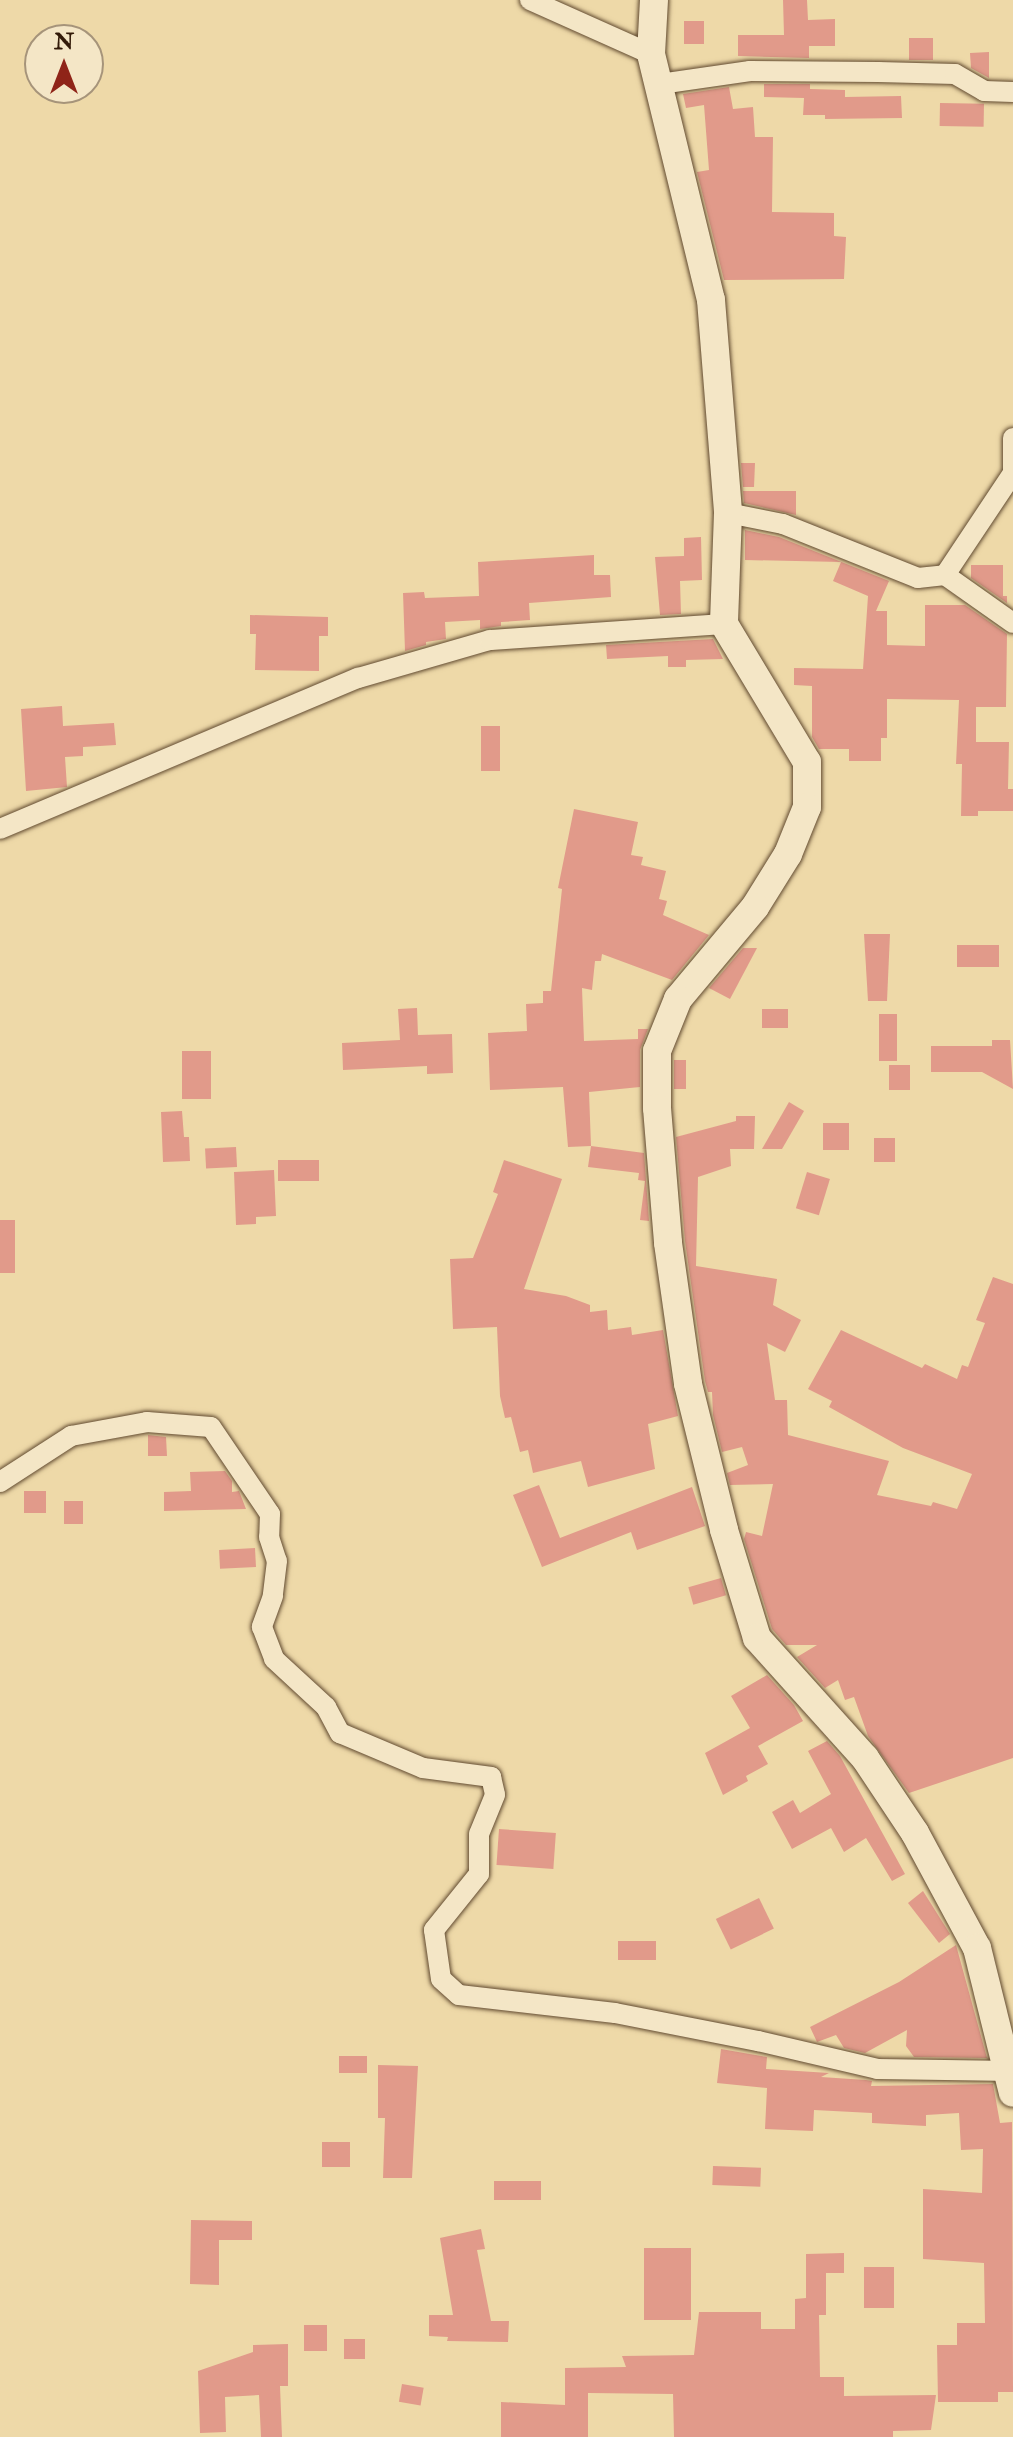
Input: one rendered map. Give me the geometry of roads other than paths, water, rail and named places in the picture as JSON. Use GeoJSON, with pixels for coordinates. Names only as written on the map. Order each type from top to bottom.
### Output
{"type":"FeatureCollection","features":[{"type":"Feature","properties":{"kind":"street"},"geometry":{"type":"LineString","coordinates":[[530,0],[651,54]]}},
{"type":"Feature","properties":{"kind":"street"},"geometry":{"type":"LineString","coordinates":[[0,1482],[71,1436],[147,1422],[211,1427],[270,1514],[269,1537],[277,1561],[273,1596],[262,1627],[274,1659],[326,1707],[340,1733],[423,1768],[491,1777],[495,1795],[479,1834],[479,1874],[434,1930],[441,1979],[459,1995],[615,2013],[758,2041],[877,2069],[1011,2079],[977,1948],[915,1833],[865,1758],[757,1638],[724,1530],[688,1384],[667,1228],[657,1108],[657,1051],[678,999],[755,907],[788,854],[807,807],[807,762],[724,624],[728,513],[711,300],[651,54],[654,0]]}},
{"type":"Feature","properties":{"kind":"street"},"geometry":{"type":"LineString","coordinates":[[660,84],[750,71],[878,72],[955,74],[984,91],[1013,92]]}},
{"type":"Feature","properties":{"kind":"street"},"geometry":{"type":"LineString","coordinates":[[945,575],[1013,473],[1013,438]]}},
{"type":"Feature","properties":{"kind":"street"},"geometry":{"type":"LineString","coordinates":[[728,513],[783,524],[918,578],[945,575],[1013,623]]}},
{"type":"Feature","properties":{"kind":"street"},"geometry":{"type":"LineString","coordinates":[[0,829],[358,678],[490,640],[724,624]]}}]}
